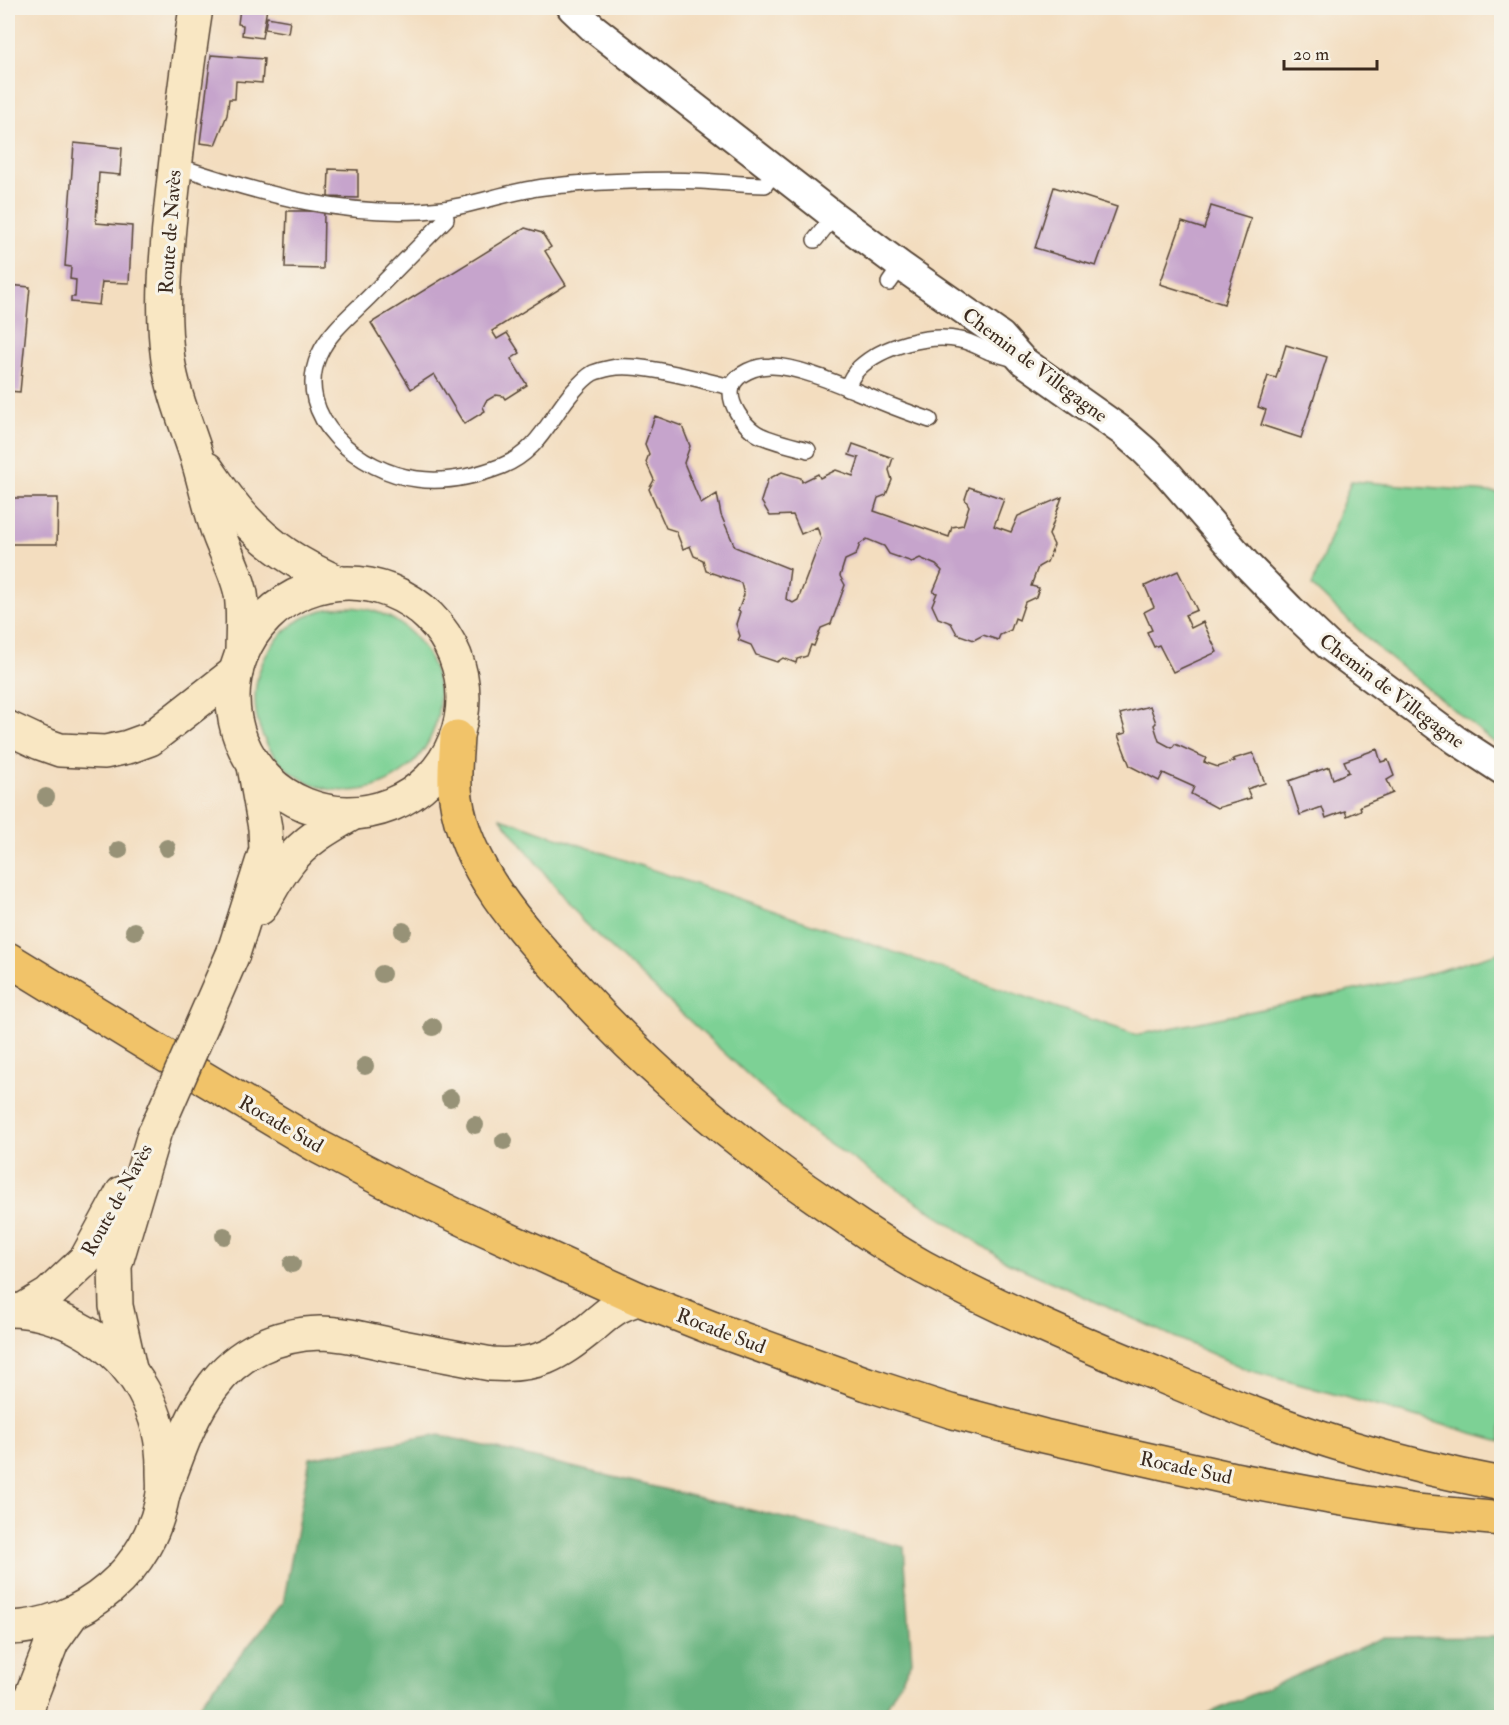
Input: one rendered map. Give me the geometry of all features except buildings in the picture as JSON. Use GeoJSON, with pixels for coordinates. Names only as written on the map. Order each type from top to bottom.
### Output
{"type":"FeatureCollection","features":[{"type":"Feature","properties":{"kind":"main road","name":"Route de Navès"},"geometry":{"type":"LineString","coordinates":[[196,8],[175,165],[167,250],[165,325],[169,362],[184,421],[196,453],[209,505],[241,593],[243,615],[239,663],[232,705],[239,737],[254,766],[274,787],[297,802],[324,811],[352,814],[386,808],[416,792],[441,768],[457,737],[464,700],[458,662],[441,628],[413,602],[378,586],[340,583],[309,590],[281,604],[258,626],[239,663]]}},
{"type":"Feature","properties":{"kind":"main road","name":"Route de Navès"},"geometry":{"type":"LineString","coordinates":[[196,453],[243,517],[263,538],[318,574],[340,583]]}},
{"type":"Feature","properties":{"kind":"main road"},"geometry":{"type":"LineString","coordinates":[[8,728],[60,750],[105,752],[128,747],[150,739],[239,663]]}},
{"type":"Feature","properties":{"kind":"main road"},"geometry":{"type":"LineString","coordinates":[[457,737],[454,776],[456,801],[471,850],[498,896],[550,960],[605,1020],[698,1107],[782,1174],[868,1233],[922,1266],[1016,1314],[1092,1348],[1271,1420],[1348,1447],[1444,1472],[1502,1484]]}},
{"type":"Feature","properties":{"kind":"main road","name":"Route de Navès"},"geometry":{"type":"LineString","coordinates":[[15,1310],[48,1295],[86,1259],[156,1131],[234,951],[266,850],[265,828],[254,766]]}},
{"type":"Feature","properties":{"kind":"main road","name":"Route de Navès"},"geometry":{"type":"LineString","coordinates":[[234,951],[289,862],[305,844],[352,814]]}},
{"type":"Feature","properties":{"kind":"main road","name":"Rocade Sud"},"geometry":{"type":"LineString","coordinates":[[8,959],[319,1147],[416,1196],[639,1299],[733,1336],[950,1411],[1044,1436],[1330,1497],[1416,1511],[1502,1519]]}},
{"type":"Feature","properties":{"kind":"main road","name":"Route de Navès"},"geometry":{"type":"LineString","coordinates":[[130,1369],[116,1306],[115,1266],[156,1131]]}},
{"type":"Feature","properties":{"kind":"main road"},"geometry":{"type":"LineString","coordinates":[[163,1494],[196,1413],[227,1368],[250,1351],[296,1335],[321,1333],[350,1336],[491,1364],[514,1366],[536,1362],[555,1354],[614,1309],[625,1302],[639,1299]]}},
{"type":"Feature","properties":{"kind":"main road","name":"Route de Navès"},"geometry":{"type":"LineString","coordinates":[[8,1628],[28,1628],[72,1614],[105,1593],[132,1565],[152,1531],[163,1494],[163,1450],[155,1418],[152,1407],[130,1369],[100,1340],[63,1320],[15,1310]]}},
{"type":"Feature","properties":{"kind":"main road","name":"Route de Navès"},"geometry":{"type":"LineString","coordinates":[[26,1718],[30,1699],[52,1642],[72,1614]]}},
{"type":"Feature","properties":{"kind":"street","name":"Chemin de Villegagne"},"geometry":{"type":"LineString","coordinates":[[572,8],[592,27],[834,216],[895,274],[1000,336],[1023,362],[1114,425],[1167,472],[1254,572],[1328,645],[1456,740],[1502,770]]}},
{"type":"Feature","properties":{"kind":"lane"},"geometry":{"type":"LineString","coordinates":[[175,165],[224,182],[298,200],[360,210],[401,213],[445,209],[533,189],[574,184],[660,180],[765,185],[775,171]]}},
{"type":"Feature","properties":{"kind":"lane"},"geometry":{"type":"LineString","coordinates":[[445,209],[446,219],[338,328],[320,354],[314,372],[314,395],[324,423],[340,441],[371,464],[400,476],[434,480],[468,476],[501,466],[527,452],[577,386],[594,373],[613,368],[649,370],[732,387]]}},
{"type":"Feature","properties":{"kind":"lane"},"geometry":{"type":"LineString","coordinates":[[815,240],[834,216]]}},
{"type":"Feature","properties":{"kind":"lane"},"geometry":{"type":"LineString","coordinates":[[847,388],[852,376],[869,360],[907,343],[933,337],[972,342],[989,352],[1023,362]]}},
{"type":"Feature","properties":{"kind":"lane"},"geometry":{"type":"LineString","coordinates":[[808,450],[758,434],[747,426],[733,402],[732,387],[740,376],[754,369],[770,366],[787,368],[930,420]]}},
{"type":"Feature","properties":{"kind":"green space"},"geometry":{"type":"Polygon","coordinates":[[[1351,481],[1501,493],[1501,748],[1379,649],[1312,586],[1351,481]]]}},
{"type":"Feature","properties":{"kind":"green space"},"geometry":{"type":"Polygon","coordinates":[[[347,607],[382,614],[398,622],[412,634],[424,648],[432,664],[439,699],[432,734],[424,750],[412,764],[398,776],[382,784],[347,791],[312,784],[296,776],[282,764],[270,750],[262,734],[255,699],[262,664],[270,648],[282,634],[296,622],[312,614],[347,607]]]}},
{"type":"Feature","properties":{"kind":"green space"},"geometry":{"type":"Polygon","coordinates":[[[501,818],[1137,1035],[1418,977],[1501,952],[1501,1441],[1248,1370],[1007,1262],[802,1125],[583,922],[501,818]]]}},
{"type":"Feature","properties":{"kind":"green space"},"geometry":{"type":"Polygon","coordinates":[[[439,1435],[904,1547],[912,1661],[881,1717],[189,1717],[283,1604],[310,1458],[439,1435]]]}},
{"type":"Feature","properties":{"kind":"green space"},"geometry":{"type":"Polygon","coordinates":[[[1501,1637],[1501,1717],[1200,1717],[1382,1638],[1501,1637]]]}}]}
